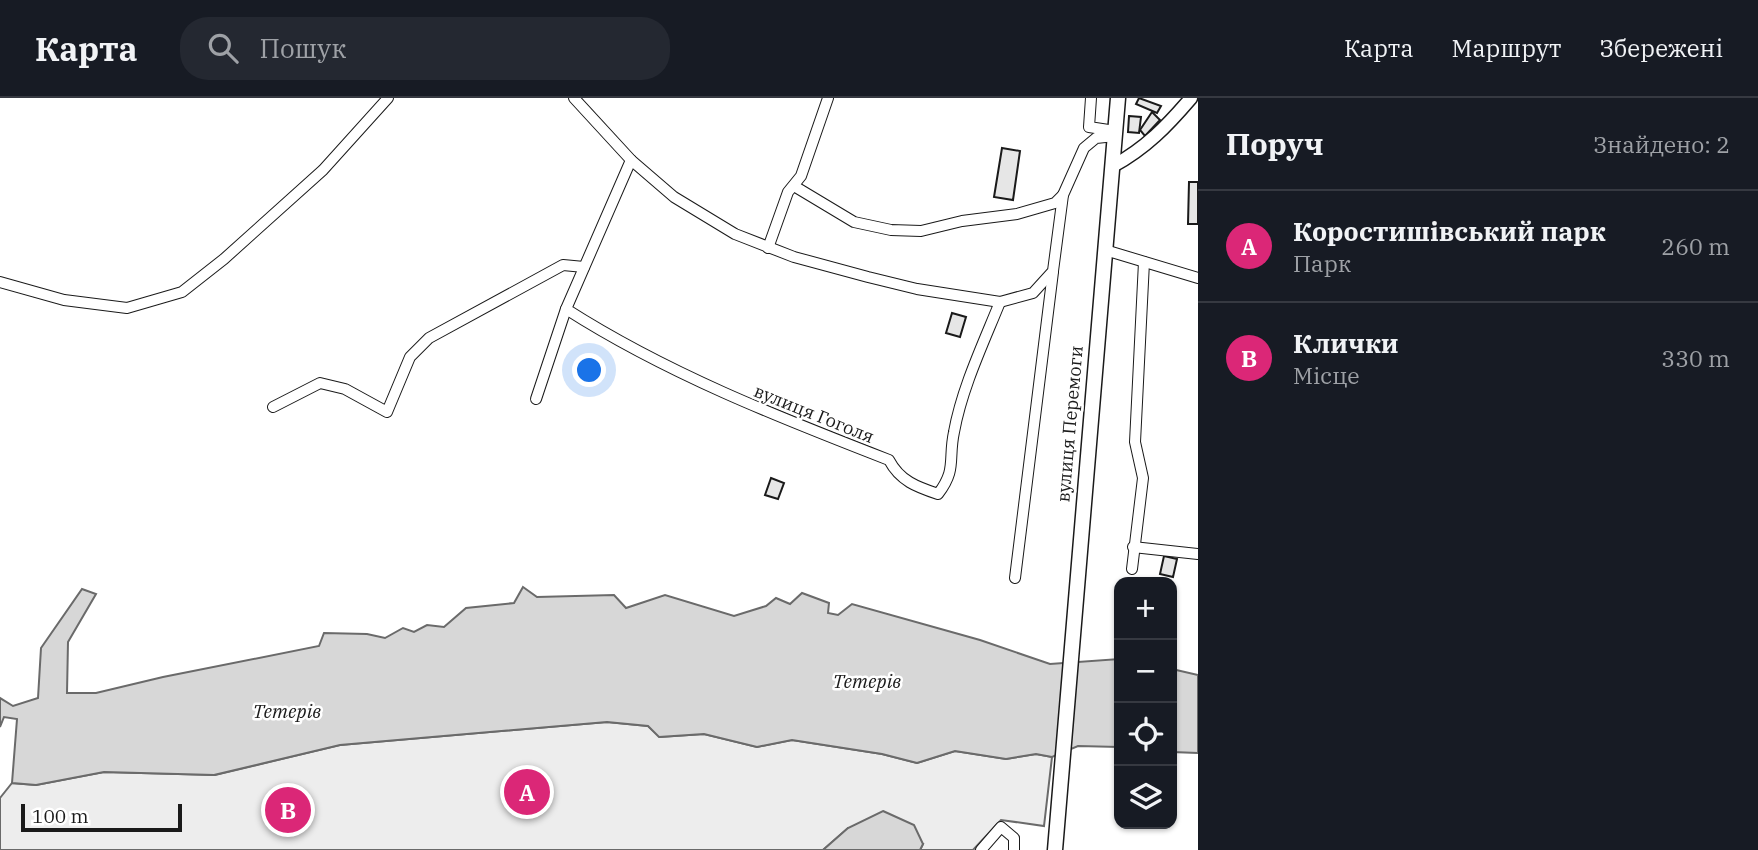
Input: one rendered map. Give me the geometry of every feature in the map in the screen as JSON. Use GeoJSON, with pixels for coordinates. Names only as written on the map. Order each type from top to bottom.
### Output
{"type":"FeatureCollection","features":[{"type":"Feature","properties":{"kind":"main road","name":"вулиця Перемоги"},"geometry":{"type":"LineString","coordinates":[[1055,850],[1118,98]]}},
{"type":"Feature","properties":{"kind":"street"},"geometry":{"type":"LineString","coordinates":[[0,282],[64,300],[127,308],[182,292],[223,260],[323,170],[388,98]]}},
{"type":"Feature","properties":{"kind":"street"},"geometry":{"type":"LineString","coordinates":[[574,98],[631,160],[674,197],[735,234],[768,248],[917,289],[1000,302],[1033,293],[1053,271]]}},
{"type":"Feature","properties":{"kind":"street"},"geometry":{"type":"LineString","coordinates":[[768,248],[788,192],[801,176],[828,98]]}},
{"type":"Feature","properties":{"kind":"street"},"geometry":{"type":"LineString","coordinates":[[1091,98],[1088,127],[1115,134]]}},
{"type":"Feature","properties":{"kind":"street"},"geometry":{"type":"LineString","coordinates":[[1113,166],[1139,152],[1162,132],[1191,98]]}},
{"type":"Feature","properties":{"kind":"street","name":"вулиця Перемоги"},"geometry":{"type":"LineString","coordinates":[[1015,578],[1063,195],[1084,148],[1096,138],[1115,134]]}},
{"type":"Feature","properties":{"kind":"street"},"geometry":{"type":"LineString","coordinates":[[536,400],[566,309],[631,160]]}},
{"type":"Feature","properties":{"kind":"street"},"geometry":{"type":"LineString","coordinates":[[794,186],[854,222],[891,230],[921,231],[962,220],[1017,214],[1055,202],[1063,195]]}},
{"type":"Feature","properties":{"kind":"street"},"geometry":{"type":"LineString","coordinates":[[1105,250],[1198,278]]}},
{"type":"Feature","properties":{"kind":"street"},"geometry":{"type":"LineString","coordinates":[[1132,569],[1143,478],[1135,442],[1144,262]]}},
{"type":"Feature","properties":{"kind":"street"},"geometry":{"type":"LineString","coordinates":[[273,407],[320,383],[345,389],[387,412],[410,357],[429,338],[563,265],[584,267]]}},
{"type":"Feature","properties":{"kind":"street","name":"вулиця Гоголя"},"geometry":{"type":"LineString","coordinates":[[566,309],[617,342],[748,405],[888,460],[897,476],[938,494],[950,477],[954,433],[973,369],[1000,302]]}},
{"type":"Feature","properties":{"kind":"street"},"geometry":{"type":"LineString","coordinates":[[1133,547],[1198,554]]}},
{"type":"Feature","properties":{"kind":"street"},"geometry":{"type":"LineString","coordinates":[[981,850],[1002,827],[1014,838],[1014,850]]}},
{"type":"Feature","properties":{"kind":"shaded area"},"geometry":{"type":"Polygon","coordinates":[[[607,722],[648,726],[660,737],[704,734],[757,747],[792,740],[882,754],[917,763],[955,751],[1006,759],[1036,754],[1052,757],[1044,826],[1001,820],[973,850],[920,850],[923,844],[848,828],[823,850],[0,850],[0,798],[12,783],[36,785],[104,772],[215,775],[340,745],[607,722]]]}},
{"type":"Feature","properties":{"kind":"water","name":"Тетерів"},"geometry":{"type":"Polygon","coordinates":[[[523,587],[537,597],[614,595],[626,608],[665,595],[734,616],[766,606],[776,598],[790,604],[802,593],[829,603],[828,613],[838,615],[852,604],[980,640],[1050,664],[1114,659],[1114,747],[1078,746],[1052,757],[1036,754],[1006,759],[955,751],[917,763],[882,754],[792,740],[757,747],[704,734],[659,737],[648,726],[607,722],[340,745],[214,775],[104,772],[36,785],[12,783],[17,719],[4,717],[0,727],[0,698],[13,706],[38,698],[41,648],[82,589],[96,594],[68,642],[67,693],[96,693],[319,646],[324,633],[367,634],[385,638],[403,628],[414,632],[427,625],[444,627],[466,608],[514,603],[523,587]]]}},
{"type":"Feature","properties":{"kind":"water"},"geometry":{"type":"Polygon","coordinates":[[[1177,670],[1198,675],[1198,753],[1177,752],[1177,670]]]}},
{"type":"Feature","properties":{"kind":"water"},"geometry":{"type":"Polygon","coordinates":[[[883,811],[914,825],[923,844],[920,850],[823,850],[848,828],[883,811]]]}},
{"type":"Feature","properties":{"kind":"building"},"geometry":{"type":"Polygon","coordinates":[[[1139,98],[1161,106],[1157,113],[1136,104],[1139,98]]]}},
{"type":"Feature","properties":{"kind":"building"},"geometry":{"type":"Polygon","coordinates":[[[1152,112],[1160,120],[1145,136],[1140,130],[1152,112]]]}},
{"type":"Feature","properties":{"kind":"building"},"geometry":{"type":"Polygon","coordinates":[[[1129,116],[1141,117],[1139,133],[1128,132],[1129,116]]]}},
{"type":"Feature","properties":{"kind":"building"},"geometry":{"type":"Polygon","coordinates":[[[1002,148],[1020,151],[1013,200],[994,197],[1002,148]]]}},
{"type":"Feature","properties":{"kind":"building"},"geometry":{"type":"Polygon","coordinates":[[[1189,182],[1198,182],[1198,224],[1188,224],[1189,182]]]}},
{"type":"Feature","properties":{"kind":"building"},"geometry":{"type":"Polygon","coordinates":[[[952,313],[966,317],[960,337],[946,333],[952,313]]]}},
{"type":"Feature","properties":{"kind":"building"},"geometry":{"type":"Polygon","coordinates":[[[771,478],[784,483],[778,499],[765,495],[771,478]]]}},
{"type":"Feature","properties":{"kind":"building"},"geometry":{"type":"Polygon","coordinates":[[[1164,556],[1177,559],[1173,577],[1160,574],[1164,556]]]}},
{"type":"Feature","properties":{"kind":"place","name":"Коростишівський парк"},"geometry":{"type":"Point","coordinates":[527,792]}},
{"type":"Feature","properties":{"kind":"place","name":"Клички"},"geometry":{"type":"Point","coordinates":[288,810]}}]}
